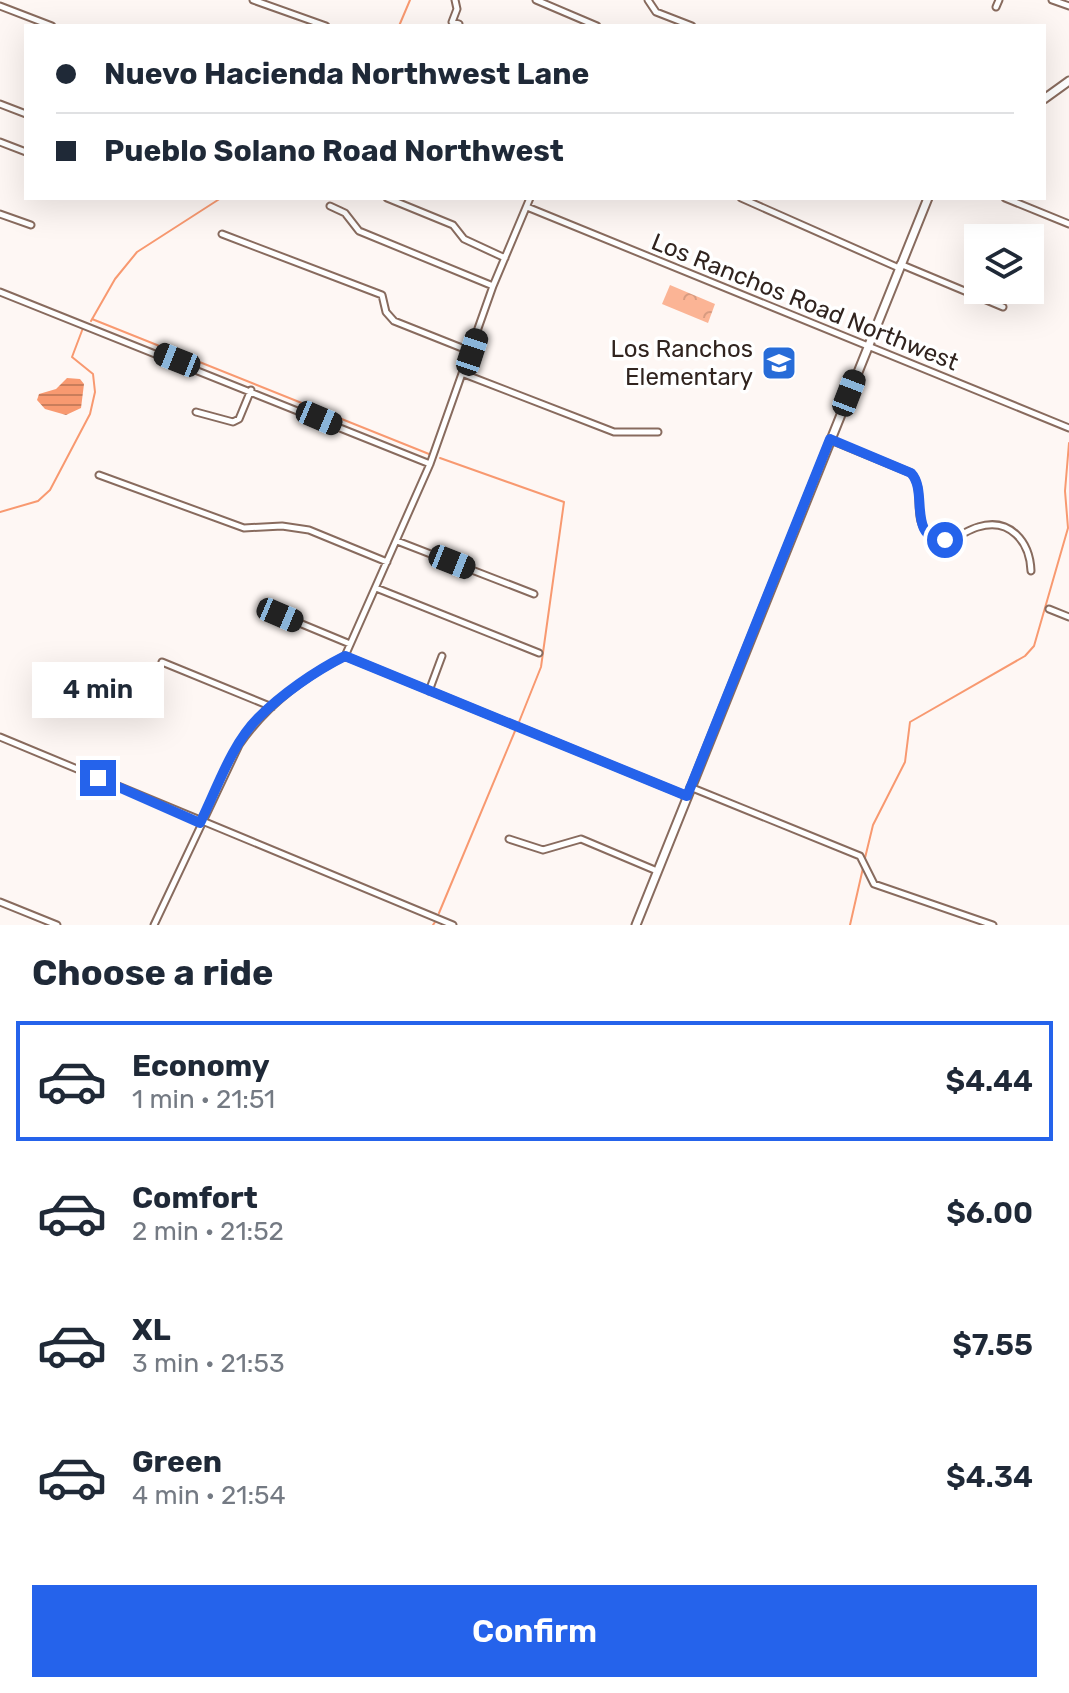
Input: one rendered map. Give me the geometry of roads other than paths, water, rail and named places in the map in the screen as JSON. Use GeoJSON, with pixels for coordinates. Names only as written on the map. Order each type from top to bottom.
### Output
{"type":"FeatureCollection","features":[{"type":"Feature","properties":{"kind":"main road"},"geometry":{"type":"LineString","coordinates":[[1046,98],[1069,81]]}},
{"type":"Feature","properties":{"kind":"main road"},"geometry":{"type":"LineString","coordinates":[[636,925],[927,200]]}},
{"type":"Feature","properties":{"kind":"street"},"geometry":{"type":"LineString","coordinates":[[253,0],[320,24]]}},
{"type":"Feature","properties":{"kind":"street"},"geometry":{"type":"LineString","coordinates":[[455,0],[457,9],[452,22],[459,24]]}},
{"type":"Feature","properties":{"kind":"street"},"geometry":{"type":"LineString","coordinates":[[536,0],[592,24]]}},
{"type":"Feature","properties":{"kind":"street"},"geometry":{"type":"LineString","coordinates":[[648,0],[656,12],[687,24]]}},
{"type":"Feature","properties":{"kind":"street"},"geometry":{"type":"LineString","coordinates":[[1052,0],[1069,6]]}},
{"type":"Feature","properties":{"kind":"street"},"geometry":{"type":"LineString","coordinates":[[0,6],[47,24]]}},
{"type":"Feature","properties":{"kind":"street"},"geometry":{"type":"LineString","coordinates":[[0,104],[24,113]]}},
{"type":"Feature","properties":{"kind":"street"},"geometry":{"type":"LineString","coordinates":[[0,142],[24,151]]}},
{"type":"Feature","properties":{"kind":"street"},"geometry":{"type":"LineString","coordinates":[[392,200],[453,225],[464,239],[505,258]]}},
{"type":"Feature","properties":{"kind":"street"},"geometry":{"type":"LineString","coordinates":[[154,925],[239,745],[257,719],[325,666],[345,656],[430,464],[493,286],[529,200]]}},
{"type":"Feature","properties":{"kind":"street"},"geometry":{"type":"LineString","coordinates":[[746,200],[1003,307]]}},
{"type":"Feature","properties":{"kind":"street"},"geometry":{"type":"LineString","coordinates":[[1010,200],[1069,224]]}},
{"type":"Feature","properties":{"kind":"street"},"geometry":{"type":"LineString","coordinates":[[330,206],[345,213],[359,231],[493,286]]}},
{"type":"Feature","properties":{"kind":"street","name":"Los Ranchos Road Northwest"},"geometry":{"type":"LineString","coordinates":[[527,207],[1069,428]]}},
{"type":"Feature","properties":{"kind":"street"},"geometry":{"type":"LineString","coordinates":[[0,214],[31,225]]}},
{"type":"Feature","properties":{"kind":"street"},"geometry":{"type":"LineString","coordinates":[[222,234],[382,295],[386,312],[394,321],[472,352]]}},
{"type":"Feature","properties":{"kind":"street"},"geometry":{"type":"LineString","coordinates":[[0,292],[430,464]]}},
{"type":"Feature","properties":{"kind":"street"},"geometry":{"type":"LineString","coordinates":[[464,374],[614,432],[658,432]]}},
{"type":"Feature","properties":{"kind":"street"},"geometry":{"type":"LineString","coordinates":[[196,412],[233,422],[239,419],[251,390]]}},
{"type":"Feature","properties":{"kind":"street"},"geometry":{"type":"LineString","coordinates":[[830,439],[911,473],[918,483],[921,523],[929,535],[945,540],[976,527],[1001,527],[1022,539],[1031,552],[1031,571]]}},
{"type":"Feature","properties":{"kind":"street"},"geometry":{"type":"LineString","coordinates":[[99,475],[244,528],[282,526],[309,530],[387,562]]}},
{"type":"Feature","properties":{"kind":"street"},"geometry":{"type":"LineString","coordinates":[[397,541],[534,594]]}},
{"type":"Feature","properties":{"kind":"street"},"geometry":{"type":"LineString","coordinates":[[376,588],[539,653]]}},
{"type":"Feature","properties":{"kind":"street"},"geometry":{"type":"LineString","coordinates":[[1049,609],[1069,617]]}},
{"type":"Feature","properties":{"kind":"street"},"geometry":{"type":"LineString","coordinates":[[280,615],[350,644]]}},
{"type":"Feature","properties":{"kind":"street"},"geometry":{"type":"LineString","coordinates":[[345,656],[860,856],[874,884],[993,925]]}},
{"type":"Feature","properties":{"kind":"street"},"geometry":{"type":"LineString","coordinates":[[429,691],[442,656]]}},
{"type":"Feature","properties":{"kind":"street"},"geometry":{"type":"LineString","coordinates":[[162,662],[272,707]]}},
{"type":"Feature","properties":{"kind":"street"},"geometry":{"type":"LineString","coordinates":[[0,737],[200,823],[453,925]]}},
{"type":"Feature","properties":{"kind":"street"},"geometry":{"type":"LineString","coordinates":[[509,839],[543,850],[581,839],[657,871]]}},
{"type":"Feature","properties":{"kind":"street"},"geometry":{"type":"LineString","coordinates":[[0,902],[57,925]]}},
{"type":"Feature","properties":{"kind":"waterway"},"geometry":{"type":"LineString","coordinates":[[400,24],[410,0]]}},
{"type":"Feature","properties":{"kind":"waterway"},"geometry":{"type":"LineString","coordinates":[[91,321],[115,279],[137,252],[218,200]]}},
{"type":"Feature","properties":{"kind":"waterway"},"geometry":{"type":"LineString","coordinates":[[92,319],[429,454]]}},
{"type":"Feature","properties":{"kind":"waterway"},"geometry":{"type":"LineString","coordinates":[[0,512],[38,501],[50,490],[90,414],[95,392],[93,374],[72,357],[83,328]]}},
{"type":"Feature","properties":{"kind":"waterway"},"geometry":{"type":"LineString","coordinates":[[865,858],[873,825],[905,762],[910,722],[1025,656],[1034,646],[1068,528],[1065,491],[1069,443]]}},
{"type":"Feature","properties":{"kind":"waterway"},"geometry":{"type":"LineString","coordinates":[[440,458],[564,502],[541,667],[519,722]]}},
{"type":"Feature","properties":{"kind":"waterway"},"geometry":{"type":"LineString","coordinates":[[439,913],[515,731]]}},
{"type":"Feature","properties":{"kind":"waterway"},"geometry":{"type":"LineString","coordinates":[[850,925],[863,868]]}},
{"type":"Feature","properties":{"kind":"place","name":"Los Ranchos Elementary"},"geometry":{"type":"Point","coordinates":[779,363]}}]}
